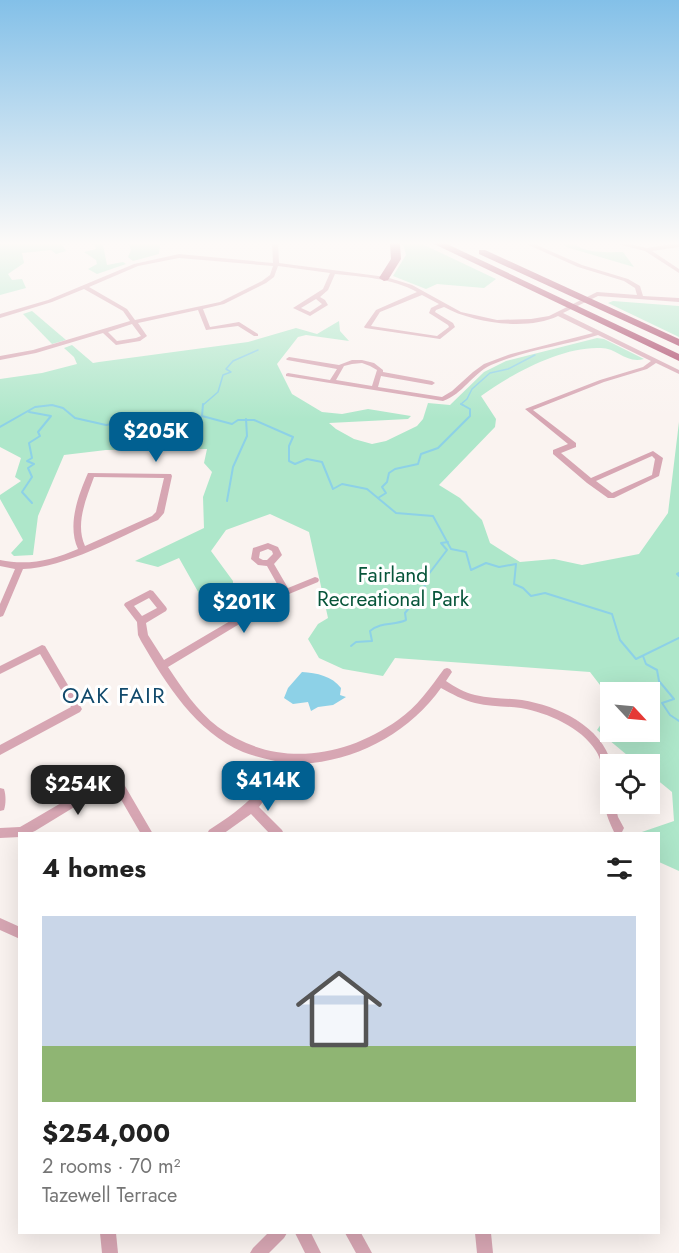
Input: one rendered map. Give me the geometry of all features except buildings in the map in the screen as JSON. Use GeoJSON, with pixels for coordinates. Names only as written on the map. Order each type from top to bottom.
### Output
{"type":"FeatureCollection","features":[{"type":"Feature","properties":{"kind":"highway"},"geometry":{"type":"LineString","coordinates":[[559,301],[679,357]]}},
{"type":"Feature","properties":{"kind":"highway"},"geometry":{"type":"LineString","coordinates":[[588,301],[679,343]]}},
{"type":"Feature","properties":{"kind":"street"},"geometry":{"type":"LineString","coordinates":[[0,316],[48,301]]}},
{"type":"Feature","properties":{"kind":"street"},"geometry":{"type":"LineString","coordinates":[[104,331],[116,343],[138,340],[144,336],[125,310],[110,301]]}},
{"type":"Feature","properties":{"kind":"street"},"geometry":{"type":"LineString","coordinates":[[0,358],[34,352],[134,322],[201,310],[226,301]]}},
{"type":"Feature","properties":{"kind":"street"},"geometry":{"type":"LineString","coordinates":[[401,301],[378,311],[367,327],[438,338],[452,327],[432,313],[433,309],[443,305]]}},
{"type":"Feature","properties":{"kind":"street"},"geometry":{"type":"LineString","coordinates":[[437,301],[467,316],[497,322],[531,321],[559,314],[582,301]]}},
{"type":"Feature","properties":{"kind":"street"},"geometry":{"type":"LineString","coordinates":[[201,310],[208,329],[239,324],[256,335]]}},
{"type":"Feature","properties":{"kind":"street"},"geometry":{"type":"LineString","coordinates":[[559,314],[679,372]]}},
{"type":"Feature","properties":{"kind":"street"},"geometry":{"type":"LineString","coordinates":[[288,375],[443,399],[451,396],[477,370],[495,361],[598,333]]}},
{"type":"Feature","properties":{"kind":"street"},"geometry":{"type":"LineString","coordinates":[[289,359],[339,367]]}},
{"type":"Feature","properties":{"kind":"street"},"geometry":{"type":"LineString","coordinates":[[332,382],[339,367],[345,362],[358,361],[376,366],[380,370],[381,374],[374,389]]}},
{"type":"Feature","properties":{"kind":"street"},"geometry":{"type":"LineString","coordinates":[[590,480],[653,453],[659,458],[655,476],[611,496],[590,480],[556,452],[573,445],[528,409],[602,381],[645,368],[655,361]]}},
{"type":"Feature","properties":{"kind":"street"},"geometry":{"type":"LineString","coordinates":[[381,374],[432,382]]}},
{"type":"Feature","properties":{"kind":"street"},"geometry":{"type":"LineString","coordinates":[[0,563],[20,567],[59,560],[83,550],[158,515],[168,476],[91,475],[82,501],[76,531],[83,550]]}},
{"type":"Feature","properties":{"kind":"street"},"geometry":{"type":"LineString","coordinates":[[269,563],[286,592]]}},
{"type":"Feature","properties":{"kind":"street"},"geometry":{"type":"LineString","coordinates":[[0,614],[5,589],[20,567]]}},
{"type":"Feature","properties":{"kind":"street"},"geometry":{"type":"LineString","coordinates":[[163,665],[286,592],[315,580]]}},
{"type":"Feature","properties":{"kind":"street"},"geometry":{"type":"LineString","coordinates":[[141,621],[143,635],[195,711],[214,731],[244,748],[281,758],[314,759],[361,748],[402,723],[440,683],[447,672]]}},
{"type":"Feature","properties":{"kind":"street"},"geometry":{"type":"LineString","coordinates":[[0,670],[42,649],[77,709],[0,750]]}},
{"type":"Feature","properties":{"kind":"street"},"geometry":{"type":"LineString","coordinates":[[440,683],[471,698],[517,703],[543,709],[557,715],[591,738],[608,766],[609,812],[618,828]]}},
{"type":"Feature","properties":{"kind":"street"},"geometry":{"type":"LineString","coordinates":[[216,832],[252,807],[271,784],[281,758]]}},
{"type":"Feature","properties":{"kind":"street"},"geometry":{"type":"LineString","coordinates":[[20,832],[114,777],[146,832]]}},
{"type":"Feature","properties":{"kind":"street"},"geometry":{"type":"LineString","coordinates":[[0,793],[0,806]]}},
{"type":"Feature","properties":{"kind":"street"},"geometry":{"type":"LineString","coordinates":[[252,807],[276,832]]}},
{"type":"Feature","properties":{"kind":"street"},"geometry":{"type":"LineString","coordinates":[[0,833],[18,832]]}},
{"type":"Feature","properties":{"kind":"street"},"geometry":{"type":"LineString","coordinates":[[0,924],[18,932]]}},
{"type":"Feature","properties":{"kind":"street"},"geometry":{"type":"LineString","coordinates":[[108,1234],[110,1253]]}},
{"type":"Feature","properties":{"kind":"street"},"geometry":{"type":"LineString","coordinates":[[258,1253],[278,1234]]}},
{"type":"Feature","properties":{"kind":"street"},"geometry":{"type":"LineString","coordinates":[[304,1234],[313,1253]]}},
{"type":"Feature","properties":{"kind":"street"},"geometry":{"type":"LineString","coordinates":[[354,1234],[364,1253]]}},
{"type":"Feature","properties":{"kind":"street"},"geometry":{"type":"LineString","coordinates":[[483,1234],[485,1253]]}},
{"type":"Feature","properties":{"kind":"green space"},"geometry":{"type":"Polygon","coordinates":[[[619,301],[679,306],[679,337],[608,303],[619,301]]]}},
{"type":"Feature","properties":{"kind":"green space"},"geometry":{"type":"Polygon","coordinates":[[[32,311],[66,340],[52,344],[23,314],[32,311]]]}},
{"type":"Feature","properties":{"kind":"green space","name":"Fairland Recreational Park"},"geometry":{"type":"Polygon","coordinates":[[[339,321],[340,331],[349,341],[306,335],[298,337],[277,364],[292,394],[322,412],[342,414],[368,409],[411,416],[408,419],[329,423],[354,439],[372,444],[386,441],[417,426],[423,419],[428,403],[450,405],[484,372],[506,361],[597,338],[604,339],[644,359],[627,358],[607,349],[586,349],[538,363],[507,379],[481,396],[496,419],[495,427],[439,485],[460,498],[482,520],[490,543],[520,562],[554,559],[582,565],[639,554],[668,513],[679,422],[679,871],[660,862],[660,832],[642,832],[674,821],[672,792],[660,782],[660,754],[626,754],[611,742],[660,742],[660,682],[600,682],[600,685],[590,672],[395,658],[383,676],[343,669],[319,658],[308,639],[318,624],[328,618],[309,532],[270,514],[226,530],[211,551],[233,581],[233,595],[216,599],[201,597],[179,558],[158,567],[135,561],[204,528],[203,497],[212,472],[204,463],[207,449],[106,450],[64,455],[38,516],[33,555],[14,556],[11,553],[23,540],[0,499],[0,495],[21,481],[15,477],[21,458],[0,447],[0,379],[42,373],[77,364],[74,357],[64,348],[72,345],[93,363],[248,342],[296,328],[317,334],[339,321]]]}},
{"type":"Feature","properties":{"kind":"water"},"geometry":{"type":"Polygon","coordinates":[[[302,672],[329,678],[341,688],[340,695],[346,697],[333,705],[318,707],[311,711],[308,702],[293,704],[284,698],[288,688],[302,672]]]}},
{"type":"Feature","properties":{"kind":"waterway"},"geometry":{"type":"LineString","coordinates":[[203,405],[218,392],[223,375],[231,372],[226,369],[233,361],[258,350]]}},
{"type":"Feature","properties":{"kind":"waterway"},"geometry":{"type":"LineString","coordinates":[[461,404],[467,399],[472,389],[490,373],[508,369],[535,355]]}},
{"type":"Feature","properties":{"kind":"waterway"},"geometry":{"type":"LineString","coordinates":[[202,416],[203,404]]}},
{"type":"Feature","properties":{"kind":"waterway"},"geometry":{"type":"LineString","coordinates":[[378,498],[386,493],[382,487],[387,482],[389,473],[395,469],[418,464],[421,454],[438,448],[470,416],[470,409],[461,404]]}},
{"type":"Feature","properties":{"kind":"waterway"},"geometry":{"type":"LineString","coordinates":[[0,427],[35,407],[52,405],[63,408],[75,418],[106,425],[157,416],[168,422]]}},
{"type":"Feature","properties":{"kind":"waterway"},"geometry":{"type":"LineString","coordinates":[[29,412],[51,416],[38,432],[40,436],[29,443],[32,458],[27,461],[34,464],[28,468],[32,477],[22,492],[32,503]]}},
{"type":"Feature","properties":{"kind":"waterway"},"geometry":{"type":"LineString","coordinates":[[168,422],[182,423],[202,416]]}},
{"type":"Feature","properties":{"kind":"waterway"},"geometry":{"type":"LineString","coordinates":[[202,416],[232,424],[238,420],[246,420]]}},
{"type":"Feature","properties":{"kind":"waterway"},"geometry":{"type":"LineString","coordinates":[[227,501],[233,467],[247,436],[246,420]]}},
{"type":"Feature","properties":{"kind":"waterway"},"geometry":{"type":"LineString","coordinates":[[246,420],[254,420],[293,437],[289,446],[289,461],[295,464],[307,459],[322,462],[333,489],[342,484],[367,489],[396,513],[433,516],[447,542]]}},
{"type":"Feature","properties":{"kind":"waterway"},"geometry":{"type":"LineString","coordinates":[[123,440],[168,422]]}},
{"type":"Feature","properties":{"kind":"waterway"},"geometry":{"type":"LineString","coordinates":[[351,646],[356,642],[372,641],[370,631],[374,628],[406,620],[405,613],[423,591],[428,575],[447,550],[441,543],[447,542]]}},
{"type":"Feature","properties":{"kind":"waterway"},"geometry":{"type":"LineString","coordinates":[[447,542],[451,549],[466,552],[471,570],[486,563],[499,567],[516,564],[514,584],[523,588],[531,596],[545,593],[612,614],[620,640],[636,659],[679,638]]}},
{"type":"Feature","properties":{"kind":"waterway"},"geometry":{"type":"LineString","coordinates":[[679,573],[677,574],[679,576]]}},
{"type":"Feature","properties":{"kind":"waterway"},"geometry":{"type":"LineString","coordinates":[[643,656],[646,664],[657,670],[659,681],[674,699],[662,703],[670,715],[679,721]]}},
{"type":"Feature","properties":{"kind":"district","name":"OAK FAIR"},"geometry":{"type":"Point","coordinates":[114,695]}}]}
